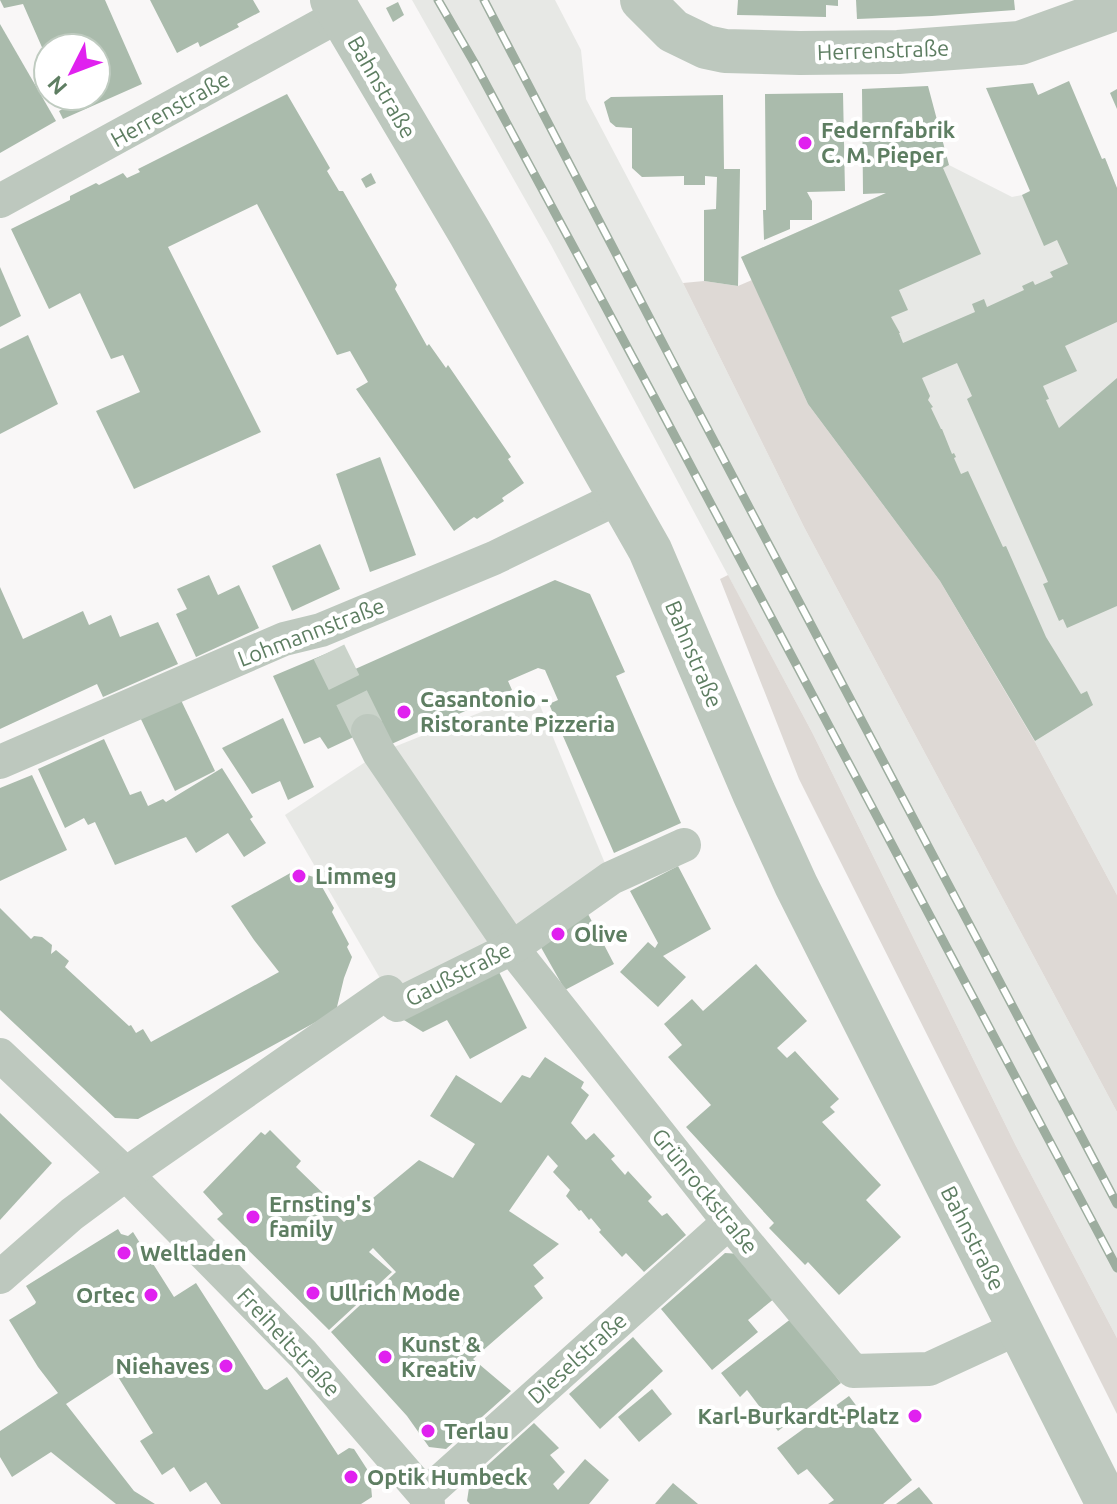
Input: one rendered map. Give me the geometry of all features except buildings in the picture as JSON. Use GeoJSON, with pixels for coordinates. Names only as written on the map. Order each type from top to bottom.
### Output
{"type":"FeatureCollection","features":[{"type":"Feature","properties":{"kind":"street","name":"Herrenstraße"},"geometry":{"type":"LineString","coordinates":[[648,6],[673,31],[706,47],[725,51],[800,53],[898,52],[1020,43],[1104,7]]}},
{"type":"Feature","properties":{"kind":"street","name":"Herrenstraße"},"geometry":{"type":"LineString","coordinates":[[0,201],[336,8]]}},
{"type":"Feature","properties":{"kind":"street","name":"Bahnstraße"},"geometry":{"type":"LineString","coordinates":[[336,8],[470,233],[650,550],[796,885],[1108,1504]]}},
{"type":"Feature","properties":{"kind":"street","name":"Lohmannstraße"},"geometry":{"type":"LineString","coordinates":[[0,762],[284,639],[325,641],[620,497]]}},
{"type":"Feature","properties":{"kind":"street","name":"Grünrockstraße"},"geometry":{"type":"LineString","coordinates":[[368,731],[379,753],[512,948],[729,1222],[853,1371],[929,1369],[1018,1328]]}},
{"type":"Feature","properties":{"kind":"street","name":"Gaußstraße"},"geometry":{"type":"LineString","coordinates":[[126,1174],[388,992],[397,1005],[512,948],[611,878],[684,845]]}},
{"type":"Feature","properties":{"kind":"street","name":"Freiheitstraße"},"geometry":{"type":"LineString","coordinates":[[0,1055],[126,1174],[303,1354],[426,1499]]}},
{"type":"Feature","properties":{"kind":"street"},"geometry":{"type":"LineString","coordinates":[[0,1277],[72,1214],[126,1174]]}},
{"type":"Feature","properties":{"kind":"street","name":"Dieselstraße"},"geometry":{"type":"LineString","coordinates":[[426,1499],[729,1222]]}},
{"type":"Feature","properties":{"kind":"shaded area"},"geometry":{"type":"Polygon","coordinates":[[[412,0],[555,0],[581,50],[586,99],[683,283],[804,527],[1117,1112],[1117,1338],[1016,1146],[813,734],[551,245],[412,0]]]}},
{"type":"Feature","properties":{"kind":"shaded area"},"geometry":{"type":"Polygon","coordinates":[[[1105,158],[1117,189],[1117,895],[1035,742],[940,581],[808,404],[741,257],[949,165],[1012,197],[1105,158]]]}},
{"type":"Feature","properties":{"kind":"shaded area"},"geometry":{"type":"Polygon","coordinates":[[[752,280],[808,404],[940,581],[1035,742],[1117,895],[1117,1112],[804,527],[683,283],[704,281],[738,286],[752,280]]]}},
{"type":"Feature","properties":{"kind":"shaded area"},"geometry":{"type":"Polygon","coordinates":[[[728,575],[813,734],[1016,1146],[1117,1338],[1117,1414],[799,779],[720,579],[728,575]]]}},
{"type":"Feature","properties":{"kind":"shaded area"},"geometry":{"type":"Polygon","coordinates":[[[534,691],[611,878],[512,948],[388,992],[285,815],[379,753],[534,691]]]}},
{"type":"Feature","properties":{"kind":"tunnel"},"geometry":{"type":"LineString","coordinates":[[329,652],[368,731]]}},
{"type":"Feature","properties":{"kind":"railway"},"geometry":{"type":"LineString","coordinates":[[438,0],[654,397],[1117,1268]]}},
{"type":"Feature","properties":{"kind":"railway"},"geometry":{"type":"LineString","coordinates":[[484,0],[1117,1204]]}},
{"type":"Feature","properties":{"kind":"place","name":"Federnfabrik C. M. Pieper"},"geometry":{"type":"Point","coordinates":[805,143]}},
{"type":"Feature","properties":{"kind":"place","name":"Casantonio - Ristorante Pizzeria"},"geometry":{"type":"Point","coordinates":[404,712]}},
{"type":"Feature","properties":{"kind":"place","name":"Limmeg"},"geometry":{"type":"Point","coordinates":[299,876]}},
{"type":"Feature","properties":{"kind":"place","name":"Olive"},"geometry":{"type":"Point","coordinates":[558,934]}},
{"type":"Feature","properties":{"kind":"place","name":"Ernsting's family"},"geometry":{"type":"Point","coordinates":[253,1217]}},
{"type":"Feature","properties":{"kind":"place","name":"Weltladen"},"geometry":{"type":"Point","coordinates":[124,1253]}},
{"type":"Feature","properties":{"kind":"place","name":"Ullrich Mode"},"geometry":{"type":"Point","coordinates":[313,1293]}},
{"type":"Feature","properties":{"kind":"place","name":"Ortec"},"geometry":{"type":"Point","coordinates":[151,1295]}},
{"type":"Feature","properties":{"kind":"place","name":"Kunst & Kreativ"},"geometry":{"type":"Point","coordinates":[385,1357]}},
{"type":"Feature","properties":{"kind":"place","name":"Niehaves"},"geometry":{"type":"Point","coordinates":[226,1366]}},
{"type":"Feature","properties":{"kind":"place","name":"Karl-Burkardt-Platz"},"geometry":{"type":"Point","coordinates":[915,1416]}},
{"type":"Feature","properties":{"kind":"place","name":"Terlau"},"geometry":{"type":"Point","coordinates":[428,1431]}},
{"type":"Feature","properties":{"kind":"place","name":"Optik Humbeck"},"geometry":{"type":"Point","coordinates":[351,1477]}}]}
